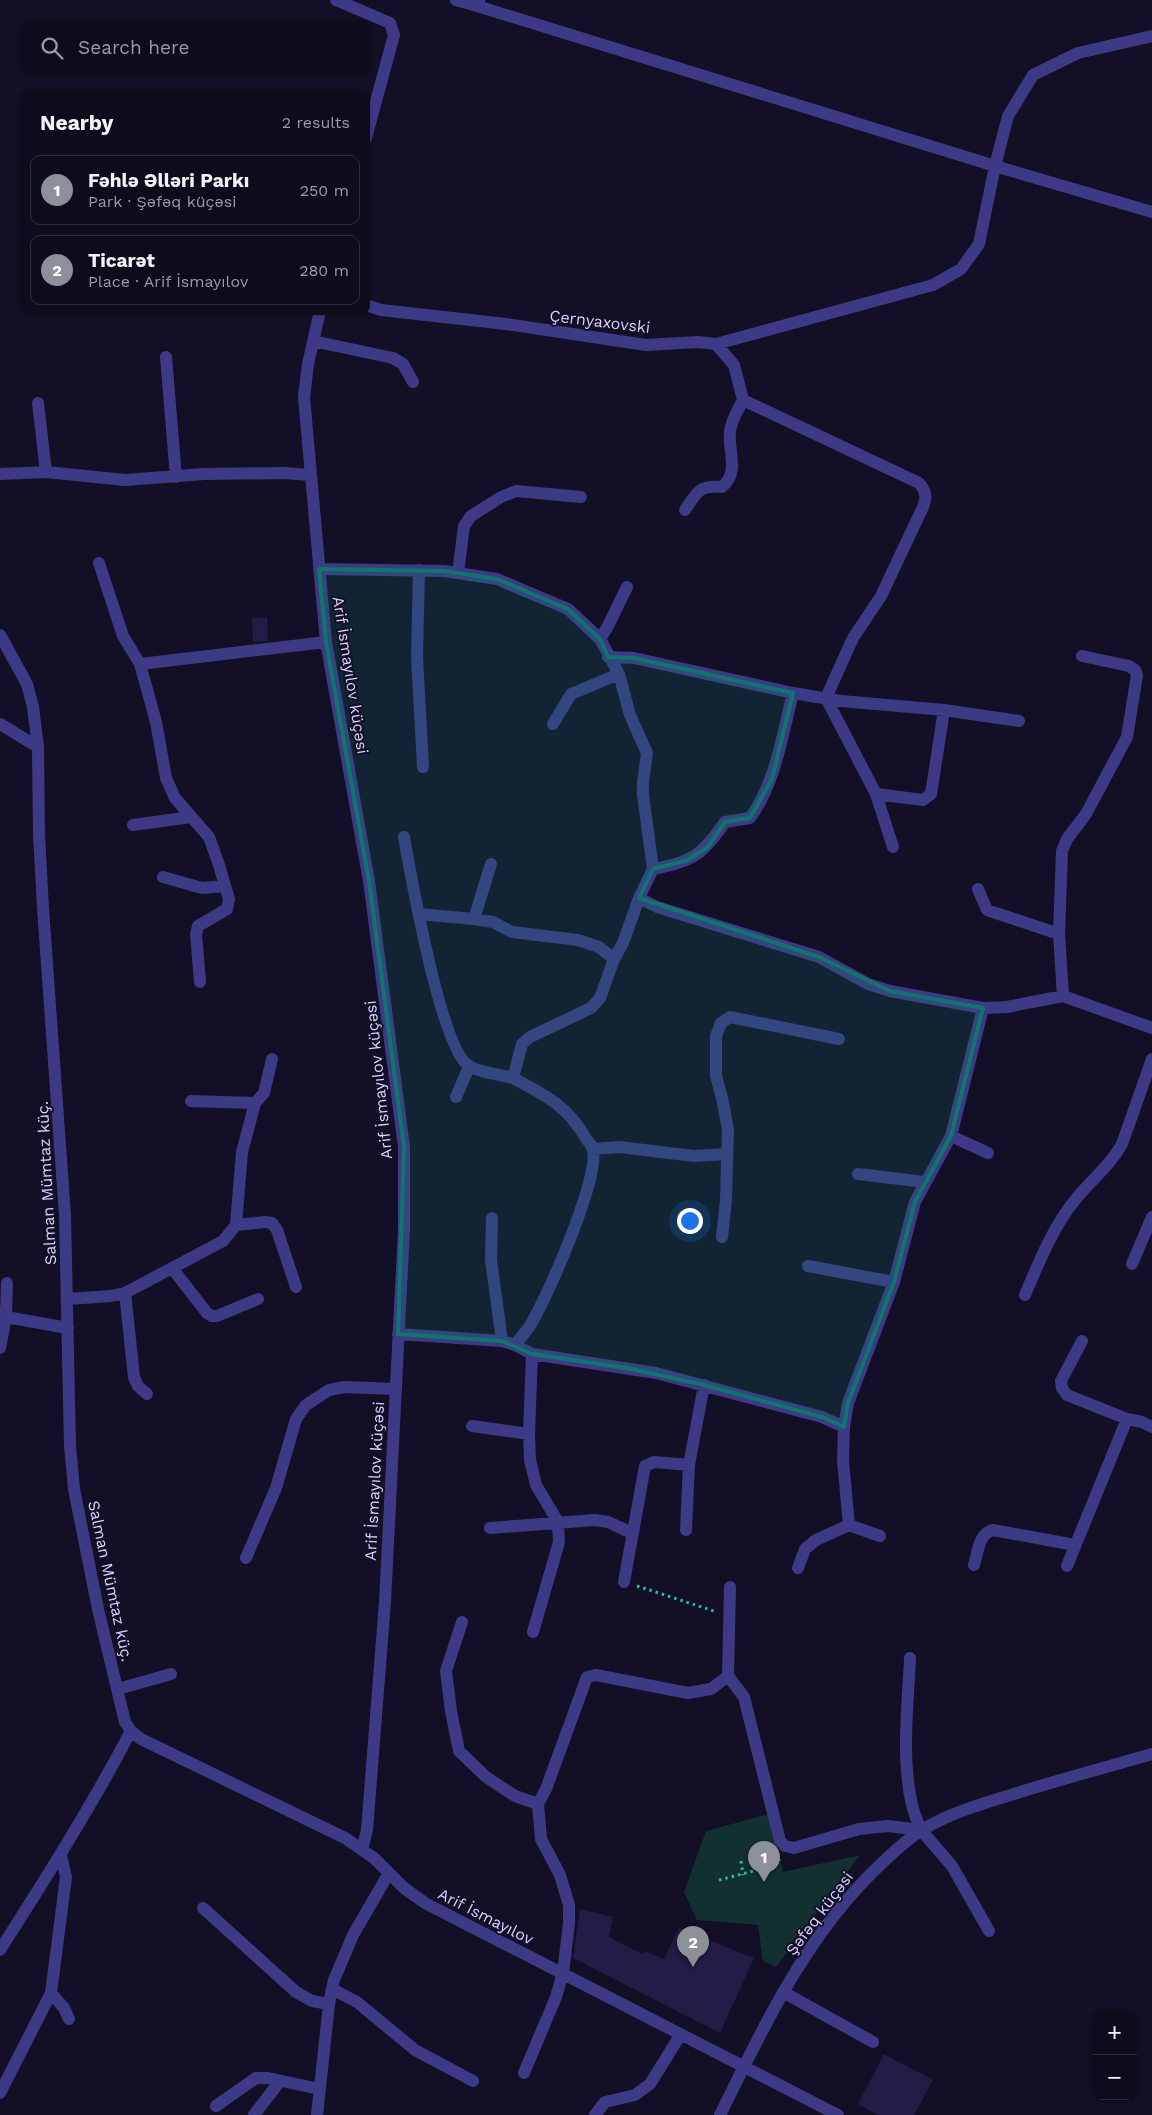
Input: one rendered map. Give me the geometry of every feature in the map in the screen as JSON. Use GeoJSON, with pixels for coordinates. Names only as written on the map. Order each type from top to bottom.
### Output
{"type":"FeatureCollection","features":[{"type":"Feature","properties":{"kind":"street"},"geometry":{"type":"LineString","coordinates":[[336,0],[390,23],[393,28],[394,35],[370,123]]}},
{"type":"Feature","properties":{"kind":"street"},"geometry":{"type":"LineString","coordinates":[[456,0],[478,3],[995,166],[1152,212]]}},
{"type":"Feature","properties":{"kind":"street","name":"Çernyaxovski"},"geometry":{"type":"LineString","coordinates":[[370,306],[381,310],[506,324],[646,345],[698,342],[716,344],[933,285],[961,269],[979,244],[995,166],[1008,116],[1033,75],[1078,54],[1152,36]]}},
{"type":"Feature","properties":{"kind":"street","name":"Arif İsmayılov küçəsi"},"geometry":{"type":"LineString","coordinates":[[319,315],[308,364],[304,397],[326,642],[369,881],[404,1147],[405,1200],[377,1710],[367,1830],[362,1850]]}},
{"type":"Feature","properties":{"kind":"street"},"geometry":{"type":"LineString","coordinates":[[313,341],[393,358],[403,364],[412,382]]}},
{"type":"Feature","properties":{"kind":"street"},"geometry":{"type":"LineString","coordinates":[[685,510],[699,489],[710,486],[722,486],[730,480],[732,470],[730,433],[732,423],[743,400],[734,366],[716,344]]}},
{"type":"Feature","properties":{"kind":"street"},"geometry":{"type":"LineString","coordinates":[[166,357],[176,478]]}},
{"type":"Feature","properties":{"kind":"street"},"geometry":{"type":"LineString","coordinates":[[743,400],[919,483],[924,489],[926,499],[919,516],[881,596],[853,638],[826,698]]}},
{"type":"Feature","properties":{"kind":"street"},"geometry":{"type":"LineString","coordinates":[[38,404],[46,472]]}},
{"type":"Feature","properties":{"kind":"street"},"geometry":{"type":"LineString","coordinates":[[0,474],[46,472],[124,480],[176,478],[204,474],[310,474]]}},
{"type":"Feature","properties":{"kind":"street"},"geometry":{"type":"LineString","coordinates":[[458,573],[464,526],[471,516],[501,497],[516,492],[581,497]]}},
{"type":"Feature","properties":{"kind":"street"},"geometry":{"type":"LineString","coordinates":[[99,562],[123,636],[140,664],[156,722],[166,778],[175,798],[209,837],[229,899],[227,909],[198,926],[196,934],[200,982]]}},
{"type":"Feature","properties":{"kind":"street"},"geometry":{"type":"LineString","coordinates":[[320,569],[419,570],[497,579],[568,609],[600,639],[608,657],[619,674],[630,715],[648,754],[643,782],[653,869],[639,898],[600,998],[591,1008],[530,1036],[522,1044],[513,1078]]}},
{"type":"Feature","properties":{"kind":"street"},"geometry":{"type":"LineString","coordinates":[[419,570],[417,657],[423,767]]}},
{"type":"Feature","properties":{"kind":"street"},"geometry":{"type":"LineString","coordinates":[[600,639],[627,586]]}},
{"type":"Feature","properties":{"kind":"street","name":"Salman Mümtaz küç."},"geometry":{"type":"LineString","coordinates":[[0,634],[26,684],[33,707],[38,747],[39,835],[66,1215],[68,1299],[67,1389],[74,1489],[98,1609],[125,1722],[131,1731]]}},
{"type":"Feature","properties":{"kind":"street"},"geometry":{"type":"LineString","coordinates":[[140,664],[326,642]]}},
{"type":"Feature","properties":{"kind":"street"},"geometry":{"type":"LineString","coordinates":[[1062,996],[1059,934],[1062,851],[1067,840],[1086,814],[1126,737],[1137,675],[1135,670],[1129,666],[1082,656]]}},
{"type":"Feature","properties":{"kind":"street"},"geometry":{"type":"LineString","coordinates":[[608,657],[634,658],[793,693],[842,701],[944,710],[1019,721]]}},
{"type":"Feature","properties":{"kind":"street"},"geometry":{"type":"LineString","coordinates":[[553,724],[571,694],[619,674]]}},
{"type":"Feature","properties":{"kind":"street"},"geometry":{"type":"LineString","coordinates":[[653,869],[673,866],[688,860],[708,847],[725,822],[750,818],[760,804],[772,779],[793,693]]}},
{"type":"Feature","properties":{"kind":"street"},"geometry":{"type":"LineString","coordinates":[[826,698],[876,794],[893,847]]}},
{"type":"Feature","properties":{"kind":"street"},"geometry":{"type":"LineString","coordinates":[[876,794],[923,800],[931,794],[944,710]]}},
{"type":"Feature","properties":{"kind":"street"},"geometry":{"type":"LineString","coordinates":[[0,724],[38,747]]}},
{"type":"Feature","properties":{"kind":"street"},"geometry":{"type":"LineString","coordinates":[[133,825],[191,817]]}},
{"type":"Feature","properties":{"kind":"street"},"geometry":{"type":"LineString","coordinates":[[404,837],[425,947],[450,1035],[460,1058],[469,1067],[513,1078],[550,1098],[576,1120],[593,1149],[592,1168],[573,1232],[544,1299],[531,1324],[515,1345]]}},
{"type":"Feature","properties":{"kind":"street"},"geometry":{"type":"LineString","coordinates":[[474,919],[491,864]]}},
{"type":"Feature","properties":{"kind":"street"},"geometry":{"type":"LineString","coordinates":[[163,877],[202,888],[225,886]]}},
{"type":"Feature","properties":{"kind":"street"},"geometry":{"type":"LineString","coordinates":[[978,890],[987,910],[1059,934]]}},
{"type":"Feature","properties":{"kind":"street"},"geometry":{"type":"LineString","coordinates":[[639,898],[657,907],[819,957],[868,984],[890,992],[983,1008],[1007,1007],[1062,996],[1152,1028]]}},
{"type":"Feature","properties":{"kind":"street"},"geometry":{"type":"LineString","coordinates":[[419,914],[493,922],[512,932],[578,940],[599,947],[614,959]]}},
{"type":"Feature","properties":{"kind":"street"},"geometry":{"type":"LineString","coordinates":[[849,1525],[843,1460],[844,1427],[848,1403],[894,1282],[915,1202],[951,1136],[983,1008]]}},
{"type":"Feature","properties":{"kind":"street"},"geometry":{"type":"LineString","coordinates":[[722,1237],[728,1129],[716,1076],[716,1036],[721,1023],[730,1017],[839,1039]]}},
{"type":"Feature","properties":{"kind":"street"},"geometry":{"type":"LineString","coordinates":[[68,1299],[111,1296],[125,1293],[223,1241],[236,1225],[242,1152],[255,1104],[264,1093],[272,1059]]}},
{"type":"Feature","properties":{"kind":"street"},"geometry":{"type":"LineString","coordinates":[[1025,1295],[1047,1245],[1075,1200],[1115,1157],[1122,1144],[1152,1059]]}},
{"type":"Feature","properties":{"kind":"street"},"geometry":{"type":"LineString","coordinates":[[456,1097],[469,1067]]}},
{"type":"Feature","properties":{"kind":"street"},"geometry":{"type":"LineString","coordinates":[[191,1101],[255,1104]]}},
{"type":"Feature","properties":{"kind":"street"},"geometry":{"type":"LineString","coordinates":[[951,1136],[988,1154]]}},
{"type":"Feature","properties":{"kind":"street"},"geometry":{"type":"LineString","coordinates":[[593,1149],[619,1147],[694,1156],[727,1154]]}},
{"type":"Feature","properties":{"kind":"street"},"geometry":{"type":"LineString","coordinates":[[858,1174],[925,1182]]}},
{"type":"Feature","properties":{"kind":"street"},"geometry":{"type":"LineString","coordinates":[[492,1218],[491,1260],[502,1341]]}},
{"type":"Feature","properties":{"kind":"street"},"geometry":{"type":"LineString","coordinates":[[1132,1264],[1151,1221]]}},
{"type":"Feature","properties":{"kind":"street"},"geometry":{"type":"LineString","coordinates":[[236,1225],[272,1223],[277,1230],[296,1287]]}},
{"type":"Feature","properties":{"kind":"street"},"geometry":{"type":"LineString","coordinates":[[808,1266],[894,1282]]}},
{"type":"Feature","properties":{"kind":"street"},"geometry":{"type":"LineString","coordinates":[[172,1268],[207,1313],[212,1316],[217,1316],[258,1299]]}},
{"type":"Feature","properties":{"kind":"street"},"geometry":{"type":"LineString","coordinates":[[0,1348],[7,1283]]}},
{"type":"Feature","properties":{"kind":"street"},"geometry":{"type":"LineString","coordinates":[[125,1293],[134,1377],[138,1386],[147,1394]]}},
{"type":"Feature","properties":{"kind":"street"},"geometry":{"type":"LineString","coordinates":[[3,1315],[68,1328]]}},
{"type":"Feature","properties":{"kind":"street"},"geometry":{"type":"LineString","coordinates":[[398,1334],[502,1341],[532,1354],[627,1368],[704,1385],[822,1417],[844,1427]]}},
{"type":"Feature","properties":{"kind":"street"},"geometry":{"type":"LineString","coordinates":[[1082,1341],[1060,1381],[1062,1388],[1068,1395],[1127,1419],[1142,1422],[1152,1428]]}},
{"type":"Feature","properties":{"kind":"street"},"geometry":{"type":"LineString","coordinates":[[532,1354],[530,1460],[536,1485],[558,1522],[559,1542],[533,1632]]}},
{"type":"Feature","properties":{"kind":"street"},"geometry":{"type":"LineString","coordinates":[[686,1530],[689,1465],[704,1385]]}},
{"type":"Feature","properties":{"kind":"street"},"geometry":{"type":"LineString","coordinates":[[246,1558],[276,1488],[296,1419],[306,1405],[329,1390],[345,1387],[395,1389]]}},
{"type":"Feature","properties":{"kind":"street"},"geometry":{"type":"LineString","coordinates":[[1068,1566],[1127,1419]]}},
{"type":"Feature","properties":{"kind":"street"},"geometry":{"type":"LineString","coordinates":[[472,1426],[529,1434]]}},
{"type":"Feature","properties":{"kind":"street"},"geometry":{"type":"LineString","coordinates":[[624,1582],[645,1466],[654,1462],[689,1465]]}},
{"type":"Feature","properties":{"kind":"street"},"geometry":{"type":"LineString","coordinates":[[490,1528],[595,1520],[608,1522],[632,1533]]}},
{"type":"Feature","properties":{"kind":"street"},"geometry":{"type":"LineString","coordinates":[[798,1568],[805,1548],[816,1540],[849,1525],[880,1536]]}},
{"type":"Feature","properties":{"kind":"street"},"geometry":{"type":"LineString","coordinates":[[974,1566],[982,1536],[986,1532],[993,1530],[1075,1545]]}},
{"type":"Feature","properties":{"kind":"street"},"geometry":{"type":"LineString","coordinates":[[730,1587],[728,1676],[744,1697],[780,1841],[785,1846],[794,1848],[859,1829],[888,1826],[921,1830]]}},
{"type":"Feature","properties":{"kind":"street"},"geometry":{"type":"LineString","coordinates":[[462,1622],[446,1671],[459,1751],[486,1778],[515,1796],[538,1804]]}},
{"type":"Feature","properties":{"kind":"street"},"geometry":{"type":"LineString","coordinates":[[910,1658],[906,1750],[912,1806],[921,1830],[952,1866],[989,1931]]}},
{"type":"Feature","properties":{"kind":"street"},"geometry":{"type":"LineString","coordinates":[[118,1689],[171,1674]]}},
{"type":"Feature","properties":{"kind":"street"},"geometry":{"type":"LineString","coordinates":[[524,2072],[556,1997],[563,1973],[569,1923],[569,1905],[560,1875],[541,1839],[538,1804],[546,1789],[587,1677],[596,1675],[688,1693],[712,1689],[728,1676]]}},
{"type":"Feature","properties":{"kind":"street"},"geometry":{"type":"LineString","coordinates":[[0,1950],[62,1855],[100,1790],[131,1731]]}},
{"type":"Feature","properties":{"kind":"street","name":"Arif İsmayılov"},"geometry":{"type":"LineString","coordinates":[[131,1731],[141,1739],[344,1838],[362,1850],[404,1888],[425,1903],[838,2115]]}},
{"type":"Feature","properties":{"kind":"street","name":"Şəfəq küçəsi"},"geometry":{"type":"LineString","coordinates":[[720,2115],[783,1992],[802,1961],[834,1915],[867,1877],[895,1851],[921,1830],[966,1809],[1152,1754]]}},
{"type":"Feature","properties":{"kind":"street"},"geometry":{"type":"LineString","coordinates":[[0,2094],[51,1993],[66,1878],[62,1855]]}},
{"type":"Feature","properties":{"kind":"street"},"geometry":{"type":"LineString","coordinates":[[317,2115],[329,2004],[334,1980],[353,1935],[389,1873]]}},
{"type":"Feature","properties":{"kind":"street"},"geometry":{"type":"LineString","coordinates":[[203,1908],[296,1992],[312,2001],[329,2004]]}},
{"type":"Feature","properties":{"kind":"street"},"geometry":{"type":"LineString","coordinates":[[332,1990],[357,2002],[415,2050],[473,2081]]}},
{"type":"Feature","properties":{"kind":"street"},"geometry":{"type":"LineString","coordinates":[[783,1992],[873,2042]]}},
{"type":"Feature","properties":{"kind":"street"},"geometry":{"type":"LineString","coordinates":[[51,1993],[64,2008],[69,2019]]}},
{"type":"Feature","properties":{"kind":"street"},"geometry":{"type":"LineString","coordinates":[[595,2115],[605,2102],[635,2095],[650,2084],[681,2034]]}},
{"type":"Feature","properties":{"kind":"street"},"geometry":{"type":"LineString","coordinates":[[216,2106],[256,2078],[268,2078],[319,2089]]}},
{"type":"Feature","properties":{"kind":"street"},"geometry":{"type":"LineString","coordinates":[[254,2115],[280,2081]]}},
{"type":"Feature","properties":{"kind":"path"},"geometry":{"type":"LineString","coordinates":[[624,1582],[729,1616]]}},
{"type":"Feature","properties":{"kind":"path"},"geometry":{"type":"LineString","coordinates":[[741,1861],[743,1875]]}},
{"type":"Feature","properties":{"kind":"path"},"geometry":{"type":"LineString","coordinates":[[719,1880],[776,1866]]}},
{"type":"Feature","properties":{"kind":"highlighted area"},"geometry":{"type":"Polygon","coordinates":[[[319,569],[444,571],[497,579],[568,609],[600,639],[608,657],[634,658],[793,693],[772,779],[750,818],[725,822],[708,847],[688,860],[653,869],[639,898],[819,957],[890,991],[983,1008],[951,1136],[915,1202],[894,1282],[848,1403],[844,1427],[822,1417],[704,1385],[627,1368],[532,1354],[502,1341],[398,1334],[404,1147],[369,881],[326,642],[319,569]]]}},
{"type":"Feature","properties":{"kind":"green space"},"geometry":{"type":"Polygon","coordinates":[[[769,1814],[783,1872],[860,1855],[776,1967],[763,1961],[758,1925],[697,1920],[684,1892],[706,1831],[769,1814]]]}},
{"type":"Feature","properties":{"kind":"building"},"geometry":{"type":"Polygon","coordinates":[[[267,617],[268,641],[253,642],[252,618],[267,617]]]}},
{"type":"Feature","properties":{"kind":"building"},"geometry":{"type":"Polygon","coordinates":[[[580,1909],[613,1917],[609,1937],[642,1954],[644,1951],[664,1959],[679,1928],[754,1958],[720,2033],[573,1958],[580,1909]]]}},
{"type":"Feature","properties":{"kind":"building"},"geometry":{"type":"Polygon","coordinates":[[[884,2054],[933,2080],[914,2115],[878,2115],[858,2104],[884,2054]]]}},
{"type":"Feature","properties":{"kind":"place","name":"Fəhlə Əlləri Parkı"},"geometry":{"type":"Point","coordinates":[764,1882]}},
{"type":"Feature","properties":{"kind":"place","name":"Ticarət"},"geometry":{"type":"Point","coordinates":[693,1967]}}]}
